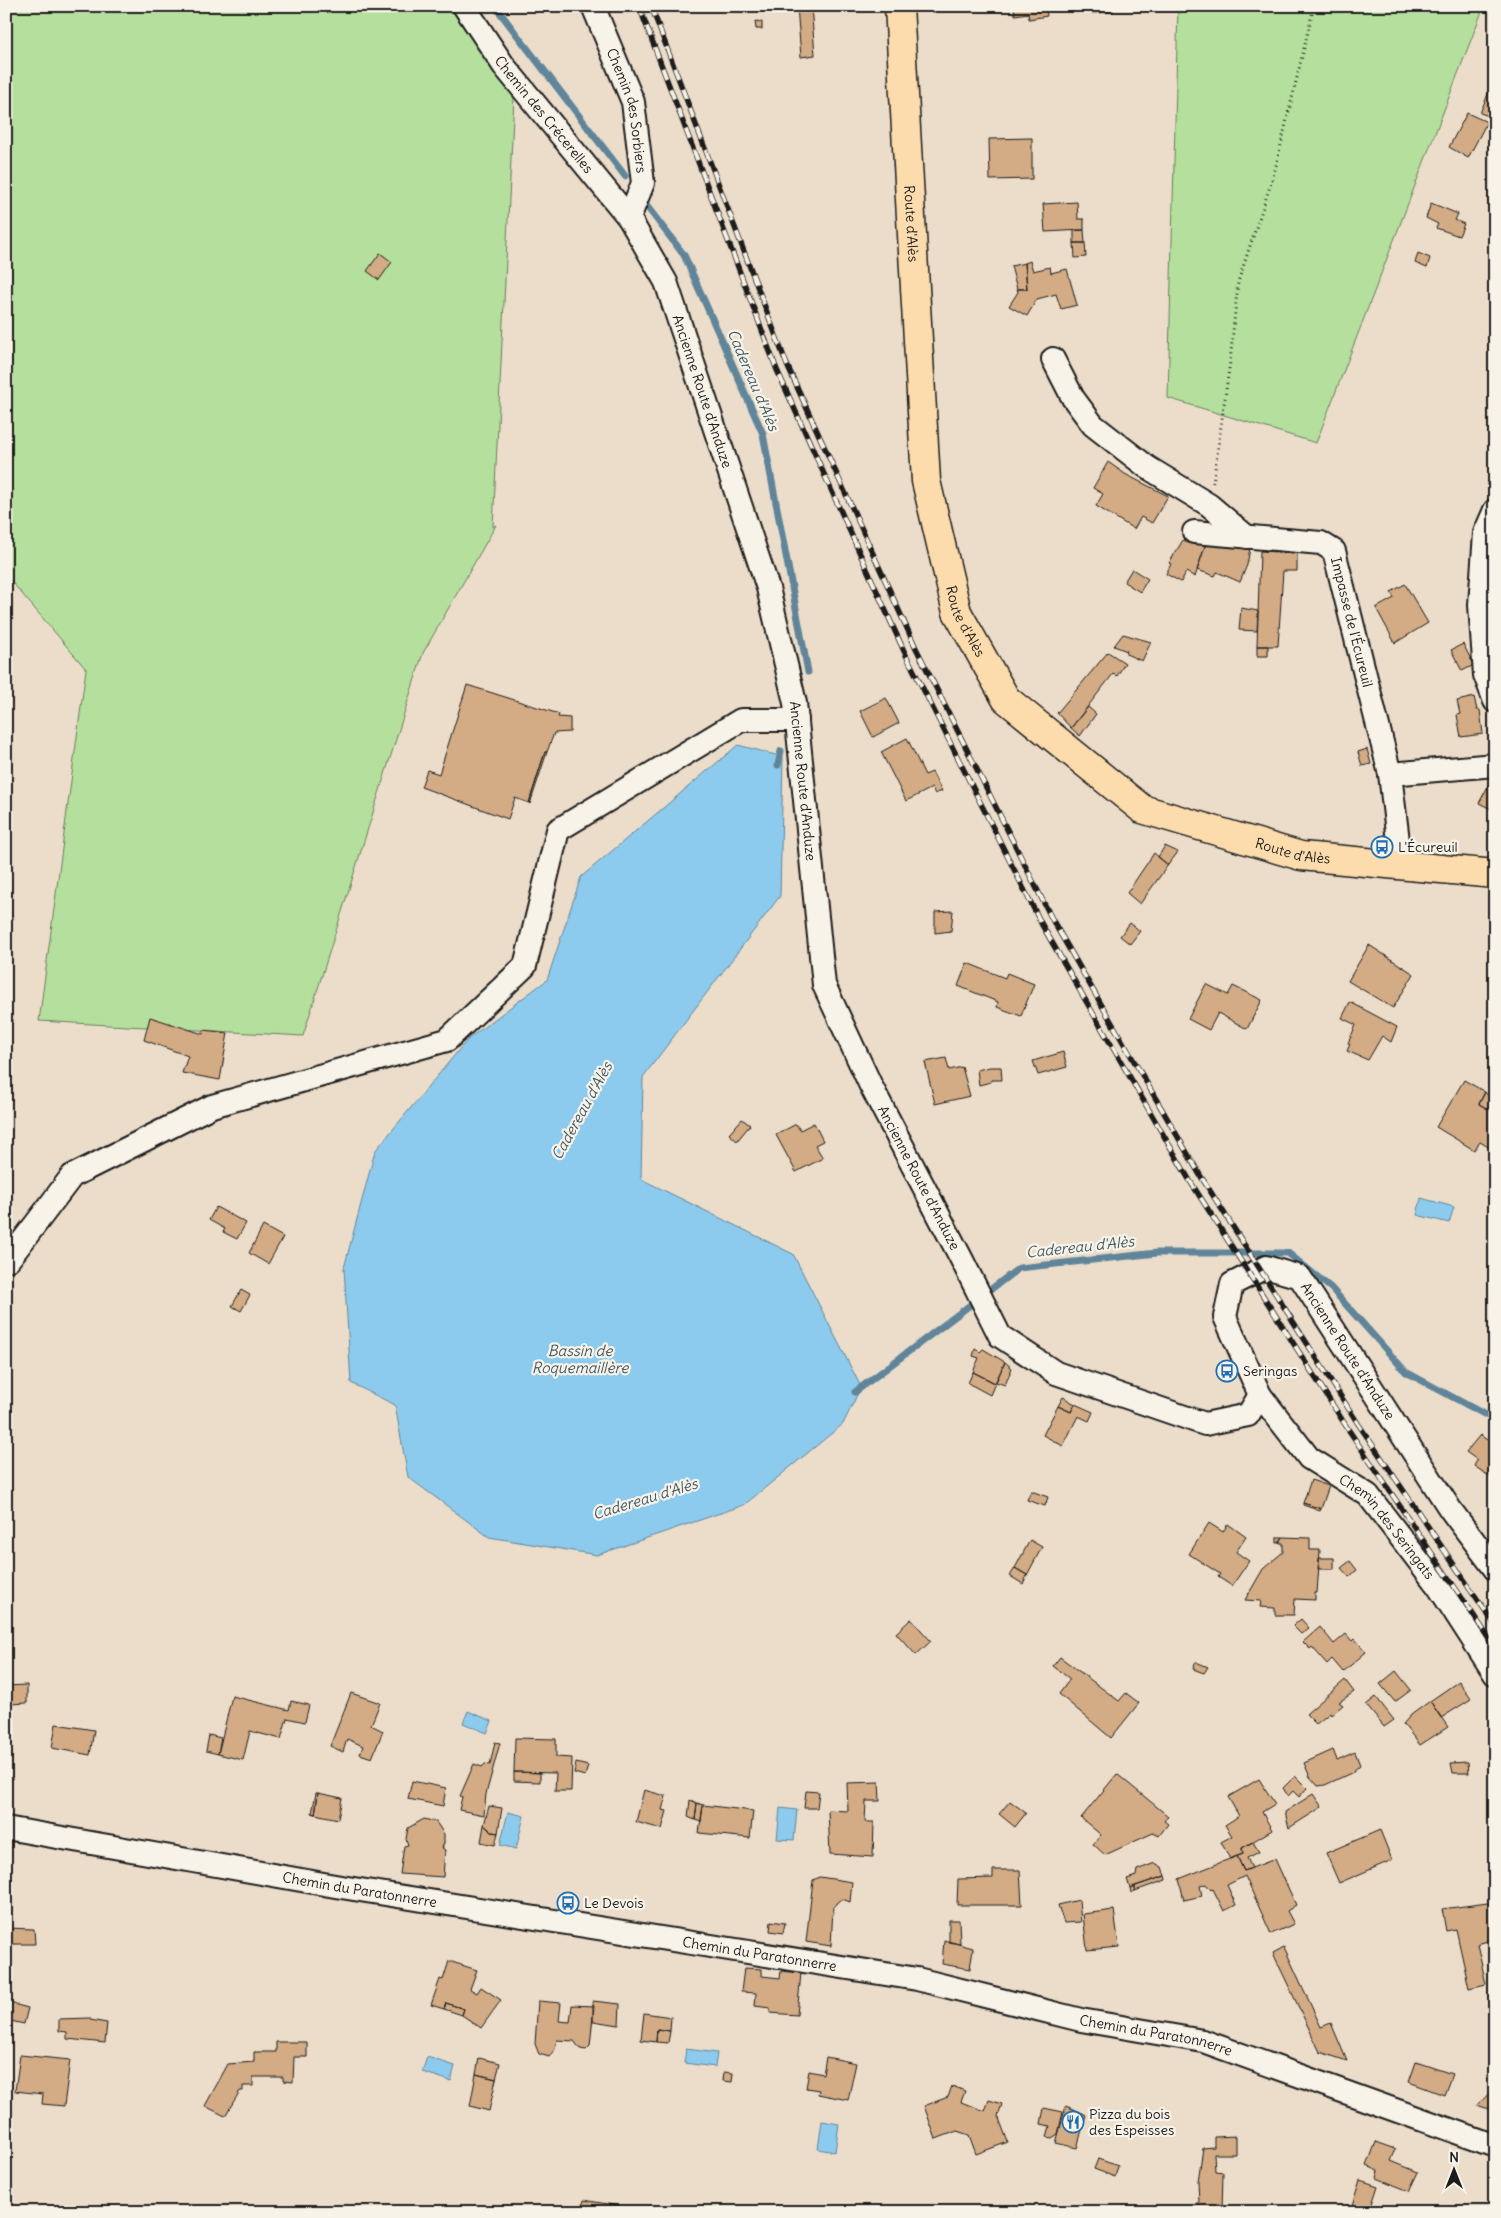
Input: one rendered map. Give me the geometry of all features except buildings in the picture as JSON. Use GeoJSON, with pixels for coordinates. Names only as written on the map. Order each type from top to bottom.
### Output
{"type":"FeatureCollection","features":[{"type":"Feature","properties":{"kind":"main road","name":"Route d'Alès"},"geometry":{"type":"LineString","coordinates":[[899,6],[926,481],[957,612],[1006,699],[1142,809],[1301,856],[1495,874]]}},
{"type":"Feature","properties":{"kind":"street","name":"Chemin des Crécerelles"},"geometry":{"type":"LineString","coordinates":[[464,6],[504,66],[629,218]]}},
{"type":"Feature","properties":{"kind":"street","name":"Chemin des Sorbiers"},"geometry":{"type":"LineString","coordinates":[[593,6],[633,102],[643,183],[629,218]]}},
{"type":"Feature","properties":{"kind":"street","name":"Ancienne Route d'Anduze"},"geometry":{"type":"LineString","coordinates":[[629,218],[666,282],[768,588],[795,703],[824,985],[870,1086],[1000,1336],[1056,1373],[1204,1424],[1248,1415],[1260,1395],[1225,1317],[1232,1284],[1266,1267],[1300,1277],[1450,1509],[1495,1569]]}},
{"type":"Feature","properties":{"kind":"street"},"geometry":{"type":"LineString","coordinates":[[1053,359],[1073,398],[1094,425],[1147,466],[1209,505],[1247,537]]}},
{"type":"Feature","properties":{"kind":"street"},"geometry":{"type":"LineString","coordinates":[[1495,510],[1485,533],[1480,605],[1485,675],[1495,701]]}},
{"type":"Feature","properties":{"kind":"street","name":"Impasse de l'Écureuil"},"geometry":{"type":"LineString","coordinates":[[1194,532],[1320,544],[1334,551],[1390,774],[1401,866]]}},
{"type":"Feature","properties":{"kind":"street"},"geometry":{"type":"LineString","coordinates":[[6,1258],[9,1259],[72,1176],[212,1106],[447,1040],[524,966],[558,830],[741,720],[797,720]]}},
{"type":"Feature","properties":{"kind":"street"},"geometry":{"type":"LineString","coordinates":[[1390,774],[1495,765]]}},
{"type":"Feature","properties":{"kind":"street","name":"Chemin des Seringats"},"geometry":{"type":"LineString","coordinates":[[1260,1395],[1308,1458],[1368,1495],[1438,1586],[1495,1674]]}},
{"type":"Feature","properties":{"kind":"street","name":"Chemin du Paratonnerre"},"geometry":{"type":"LineString","coordinates":[[6,1828],[354,1889],[918,1978],[1081,2020],[1203,2041],[1495,2146]]}},
{"type":"Feature","properties":{"kind":"path"},"geometry":{"type":"LineString","coordinates":[[1209,505],[1230,362],[1238,282],[1274,174],[1314,6]]}},
{"type":"Feature","properties":{"kind":"green space"},"geometry":{"type":"Polygon","coordinates":[[[6,6],[450,6],[514,97],[493,527],[496,525],[423,653],[303,1036],[39,1021],[86,669],[6,575],[6,6]]]}},
{"type":"Feature","properties":{"kind":"green space"},"geometry":{"type":"Polygon","coordinates":[[[1178,6],[1484,6],[1316,443],[1168,398],[1178,6]]]}},
{"type":"Feature","properties":{"kind":"water","name":"Bassin de Roquemaillère"},"geometry":{"type":"Polygon","coordinates":[[[738,745],[783,757],[780,896],[643,1077],[641,1179],[793,1254],[861,1387],[843,1424],[744,1505],[597,1555],[489,1537],[408,1477],[395,1405],[351,1383],[344,1268],[375,1151],[468,1039],[547,980],[581,877],[738,745]]]}},
{"type":"Feature","properties":{"kind":"water"},"geometry":{"type":"Polygon","coordinates":[[[1421,1198],[1454,1207],[1449,1223],[1417,1215],[1421,1198]]]}},
{"type":"Feature","properties":{"kind":"water"},"geometry":{"type":"Polygon","coordinates":[[[468,1711],[492,1721],[487,1733],[463,1723],[468,1711]]]}},
{"type":"Feature","properties":{"kind":"water"},"geometry":{"type":"Polygon","coordinates":[[[780,1808],[797,1810],[794,1840],[777,1839],[780,1808]]]}},
{"type":"Feature","properties":{"kind":"water"},"geometry":{"type":"Polygon","coordinates":[[[508,1812],[524,1816],[516,1849],[500,1845],[508,1812]]]}},
{"type":"Feature","properties":{"kind":"water"},"geometry":{"type":"Polygon","coordinates":[[[686,2049],[717,2053],[715,2067],[684,2063],[686,2049]]]}},
{"type":"Feature","properties":{"kind":"water"},"geometry":{"type":"Polygon","coordinates":[[[427,2057],[455,2066],[451,2081],[422,2072],[427,2057]]]}},
{"type":"Feature","properties":{"kind":"water"},"geometry":{"type":"Polygon","coordinates":[[[822,2121],[839,2124],[835,2152],[818,2149],[822,2121]]]}},
{"type":"Feature","properties":{"kind":"waterway","name":"Cadereau d'Alès"},"geometry":{"type":"LineString","coordinates":[[495,6],[625,176]]}},
{"type":"Feature","properties":{"kind":"waterway","name":"Cadereau d'Alès"},"geometry":{"type":"LineString","coordinates":[[645,204],[684,255],[763,434],[808,672]]}},
{"type":"Feature","properties":{"kind":"waterway","name":"Cadereau d'Alès"},"geometry":{"type":"LineString","coordinates":[[778,765],[781,751]]}},
{"type":"Feature","properties":{"kind":"waterway","name":"Cadereau d'Alès"},"geometry":{"type":"LineString","coordinates":[[855,1392],[1019,1268],[1157,1253],[1288,1253],[1331,1288],[1406,1372],[1495,1420]]}},
{"type":"Feature","properties":{"kind":"railway"},"geometry":{"type":"LineString","coordinates":[[639,6],[777,370],[904,651],[1042,925],[1190,1181],[1348,1429],[1495,1647]]}},
{"type":"Feature","properties":{"kind":"railway"},"geometry":{"type":"LineString","coordinates":[[651,6],[787,365],[916,648],[1053,921],[1200,1175],[1359,1425],[1495,1625]]}},
{"type":"Feature","properties":{"kind":"place","name":"L'Écureuil"},"geometry":{"type":"Point","coordinates":[1382,847]}},
{"type":"Feature","properties":{"kind":"place","name":"Seringas"},"geometry":{"type":"Point","coordinates":[1227,1371]}},
{"type":"Feature","properties":{"kind":"place","name":"Le Devois"},"geometry":{"type":"Point","coordinates":[568,1903]}},
{"type":"Feature","properties":{"kind":"place","name":"Pizza du bois des Espeisses"},"geometry":{"type":"Point","coordinates":[1073,2122]}}]}
